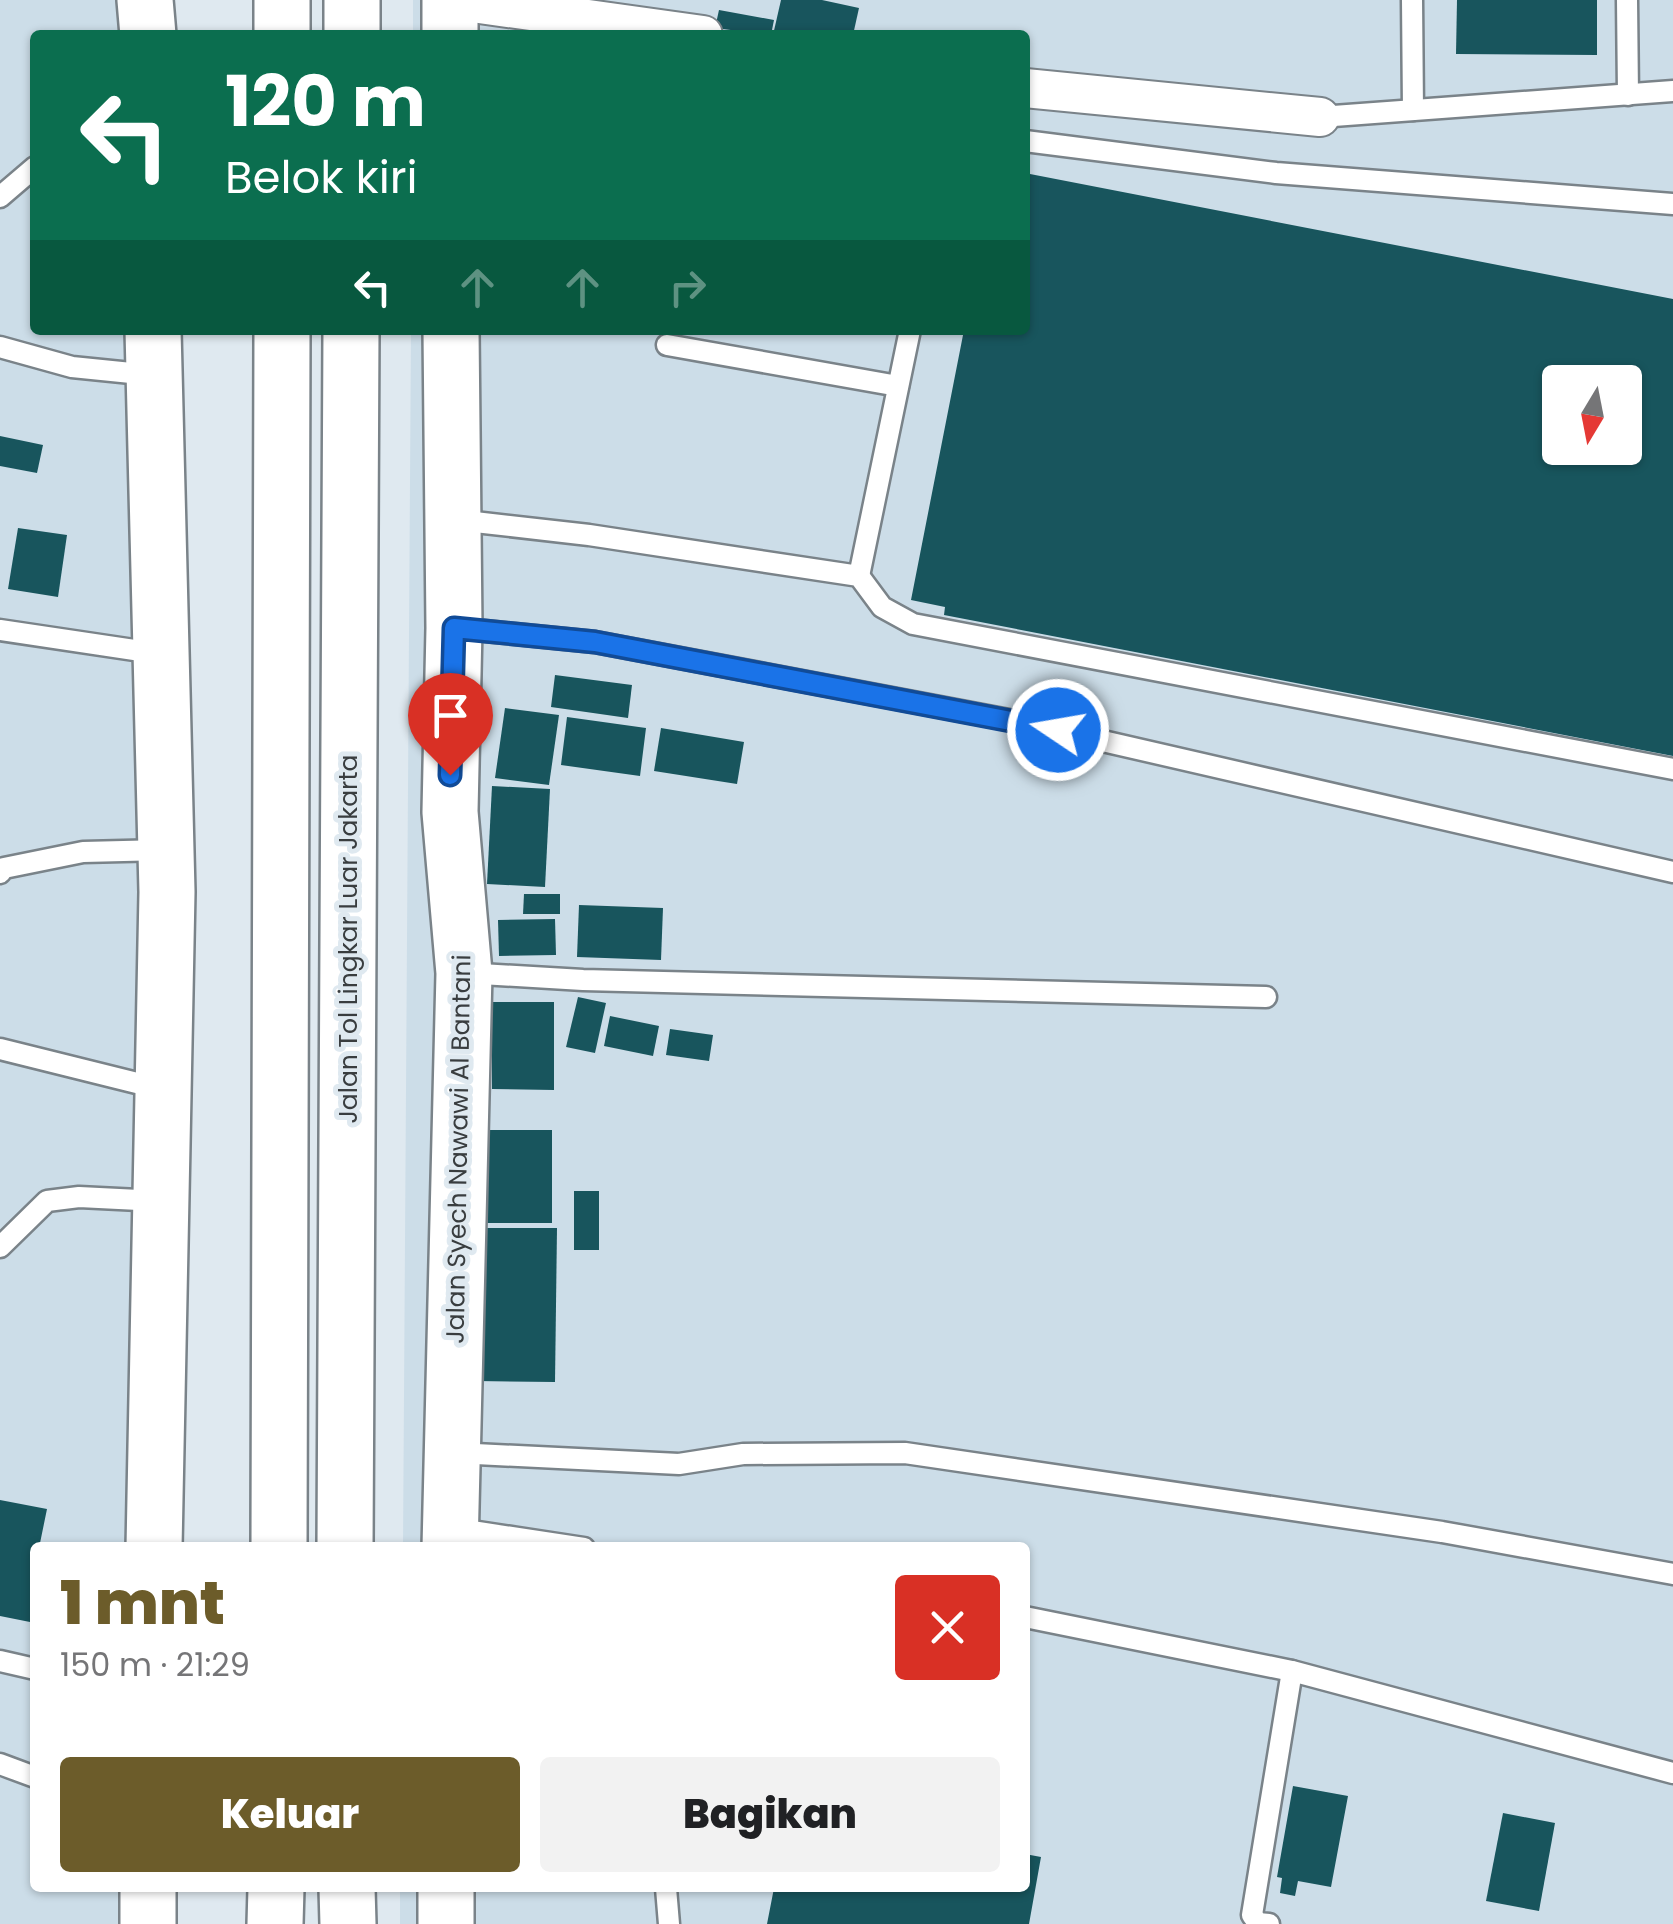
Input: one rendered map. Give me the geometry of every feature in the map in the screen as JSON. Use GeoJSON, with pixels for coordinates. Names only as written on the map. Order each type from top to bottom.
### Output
{"type":"FeatureCollection","features":[{"type":"Feature","properties":{"kind":"highway"},"geometry":{"type":"LineString","coordinates":[[145,0],[148,30]]}},
{"type":"Feature","properties":{"kind":"highway"},"geometry":{"type":"LineString","coordinates":[[282,0],[282,30]]}},
{"type":"Feature","properties":{"kind":"highway"},"geometry":{"type":"LineString","coordinates":[[352,0],[352,30]]}},
{"type":"Feature","properties":{"kind":"highway"},"geometry":{"type":"LineString","coordinates":[[450,0],[450,30]]}},
{"type":"Feature","properties":{"kind":"highway"},"geometry":{"type":"LineString","coordinates":[[279,1542],[282,335]]}},
{"type":"Feature","properties":{"kind":"highway","name":"Jalan Tol Lingkar Luar Jakarta"},"geometry":{"type":"LineString","coordinates":[[345,1542],[351,335]]}},
{"type":"Feature","properties":{"kind":"highway","name":"Jalan Syech Nawawi Al Bantani"},"geometry":{"type":"LineString","coordinates":[[450,1538],[464,973],[450,812],[454,628],[451,335]]}},
{"type":"Feature","properties":{"kind":"highway"},"geometry":{"type":"LineString","coordinates":[[153,353],[166,850],[154,1542]]}},
{"type":"Feature","properties":{"kind":"highway"},"geometry":{"type":"LineString","coordinates":[[148,1892],[148,1924]]}},
{"type":"Feature","properties":{"kind":"highway"},"geometry":{"type":"LineString","coordinates":[[275,1924],[276,1892]]}},
{"type":"Feature","properties":{"kind":"highway"},"geometry":{"type":"LineString","coordinates":[[347,1892],[348,1924]]}},
{"type":"Feature","properties":{"kind":"highway"},"geometry":{"type":"LineString","coordinates":[[446,1892],[446,1924]]}},
{"type":"Feature","properties":{"kind":"street"},"geometry":{"type":"LineString","coordinates":[[450,0],[667,30]]}},
{"type":"Feature","properties":{"kind":"street"},"geometry":{"type":"LineString","coordinates":[[1030,88],[1320,117]]}},
{"type":"Feature","properties":{"kind":"lane"},"geometry":{"type":"LineString","coordinates":[[1412,0],[1413,110]]}},
{"type":"Feature","properties":{"kind":"lane"},"geometry":{"type":"LineString","coordinates":[[1627,0],[1628,95]]}},
{"type":"Feature","properties":{"kind":"lane"},"geometry":{"type":"LineString","coordinates":[[1320,117],[1673,92]]}},
{"type":"Feature","properties":{"kind":"lane"},"geometry":{"type":"LineString","coordinates":[[1030,143],[1276,173],[1673,204]]}},
{"type":"Feature","properties":{"kind":"lane"},"geometry":{"type":"LineString","coordinates":[[0,197],[30,171]]}},
{"type":"Feature","properties":{"kind":"lane"},"geometry":{"type":"LineString","coordinates":[[859,576],[909,335]]}},
{"type":"Feature","properties":{"kind":"lane"},"geometry":{"type":"LineString","coordinates":[[666,345],[898,386]]}},
{"type":"Feature","properties":{"kind":"lane"},"geometry":{"type":"LineString","coordinates":[[0,347],[72,368],[153,353]]}},
{"type":"Feature","properties":{"kind":"lane"},"geometry":{"type":"LineString","coordinates":[[451,519],[581,534],[859,576],[882,607],[913,624],[1673,769]]}},
{"type":"Feature","properties":{"kind":"lane"},"geometry":{"type":"LineString","coordinates":[[454,628],[595,642],[1020,722],[1673,872]]}},
{"type":"Feature","properties":{"kind":"lane"},"geometry":{"type":"LineString","coordinates":[[0,630],[161,654]]}},
{"type":"Feature","properties":{"kind":"lane"},"geometry":{"type":"LineString","coordinates":[[0,873],[4,868],[83,852],[166,850]]}},
{"type":"Feature","properties":{"kind":"lane"},"geometry":{"type":"LineString","coordinates":[[464,973],[583,980],[1266,997]]}},
{"type":"Feature","properties":{"kind":"lane"},"geometry":{"type":"LineString","coordinates":[[0,1049],[163,1089]]}},
{"type":"Feature","properties":{"kind":"lane"},"geometry":{"type":"LineString","coordinates":[[0,1246],[47,1200],[79,1197],[161,1201]]}},
{"type":"Feature","properties":{"kind":"lane"},"geometry":{"type":"LineString","coordinates":[[452,1453],[679,1464],[743,1454],[905,1453],[1442,1532],[1673,1574]]}},
{"type":"Feature","properties":{"kind":"lane"},"geometry":{"type":"LineString","coordinates":[[450,1538],[504,1542]]}},
{"type":"Feature","properties":{"kind":"lane"},"geometry":{"type":"LineString","coordinates":[[1030,1618],[1292,1671],[1673,1773]]}},
{"type":"Feature","properties":{"kind":"lane"},"geometry":{"type":"LineString","coordinates":[[0,1661],[30,1668]]}},
{"type":"Feature","properties":{"kind":"lane"},"geometry":{"type":"LineString","coordinates":[[1269,1924],[1258,1923],[1252,1914],[1292,1671]]}},
{"type":"Feature","properties":{"kind":"lane"},"geometry":{"type":"LineString","coordinates":[[0,1764],[30,1774]]}},
{"type":"Feature","properties":{"kind":"lane"},"geometry":{"type":"LineString","coordinates":[[666,1892],[669,1924]]}},
{"type":"Feature","properties":{"kind":"shaded area"},"geometry":{"type":"Polygon","coordinates":[[[0,0],[137,0],[137,30],[30,30],[30,335],[144,335],[168,1542],[30,1542],[30,1892],[174,1892],[175,1924],[0,1924],[0,0]]]}},
{"type":"Feature","properties":{"kind":"shaded area"},"geometry":{"type":"Polygon","coordinates":[[[413,0],[1673,0],[1673,1924],[400,1924],[400,1892],[1030,1892],[1030,1542],[403,1542],[411,335],[1030,335],[1030,30],[413,30],[413,0]]]}},
{"type":"Feature","properties":{"kind":"building"},"geometry":{"type":"Polygon","coordinates":[[[781,0],[822,0],[859,8],[854,30],[774,30],[781,0]]]}},
{"type":"Feature","properties":{"kind":"building"},"geometry":{"type":"Polygon","coordinates":[[[1457,0],[1597,0],[1597,55],[1456,54],[1457,0]]]}},
{"type":"Feature","properties":{"kind":"building"},"geometry":{"type":"Polygon","coordinates":[[[719,10],[774,20],[772,30],[715,28],[719,10]]]}},
{"type":"Feature","properties":{"kind":"building"},"geometry":{"type":"Polygon","coordinates":[[[1030,174],[1673,299],[1673,756],[944,615],[945,607],[911,600],[963,335],[1030,335],[1030,174]]]}},
{"type":"Feature","properties":{"kind":"building"},"geometry":{"type":"Polygon","coordinates":[[[0,436],[43,445],[37,473],[0,466],[0,436]]]}},
{"type":"Feature","properties":{"kind":"building"},"geometry":{"type":"Polygon","coordinates":[[[18,528],[67,535],[58,597],[8,589],[18,528]]]}},
{"type":"Feature","properties":{"kind":"building"},"geometry":{"type":"Polygon","coordinates":[[[555,675],[632,685],[628,718],[551,707],[555,675]]]}},
{"type":"Feature","properties":{"kind":"building"},"geometry":{"type":"Polygon","coordinates":[[[505,708],[559,715],[549,785],[495,778],[505,708]]]}},
{"type":"Feature","properties":{"kind":"building"},"geometry":{"type":"Polygon","coordinates":[[[567,717],[646,728],[640,776],[561,765],[567,717]]]}},
{"type":"Feature","properties":{"kind":"building"},"geometry":{"type":"Polygon","coordinates":[[[661,728],[744,742],[737,784],[654,771],[661,728]]]}},
{"type":"Feature","properties":{"kind":"building"},"geometry":{"type":"Polygon","coordinates":[[[492,786],[550,789],[545,887],[487,884],[492,786]]]}},
{"type":"Feature","properties":{"kind":"building"},"geometry":{"type":"Polygon","coordinates":[[[524,894],[560,894],[560,914],[523,914],[524,894]]]}},
{"type":"Feature","properties":{"kind":"building"},"geometry":{"type":"Polygon","coordinates":[[[579,905],[663,908],[661,960],[577,957],[579,905]]]}},
{"type":"Feature","properties":{"kind":"building"},"geometry":{"type":"Polygon","coordinates":[[[555,919],[556,955],[499,956],[498,920],[555,919]]]}},
{"type":"Feature","properties":{"kind":"building"},"geometry":{"type":"Polygon","coordinates":[[[578,997],[606,1003],[595,1053],[566,1047],[578,997]]]}},
{"type":"Feature","properties":{"kind":"building"},"geometry":{"type":"Polygon","coordinates":[[[492,1002],[554,1002],[554,1090],[492,1089],[492,1002]]]}},
{"type":"Feature","properties":{"kind":"building"},"geometry":{"type":"Polygon","coordinates":[[[610,1016],[659,1026],[653,1056],[604,1046],[610,1016]]]}},
{"type":"Feature","properties":{"kind":"building"},"geometry":{"type":"Polygon","coordinates":[[[670,1029],[713,1035],[709,1061],[666,1055],[670,1029]]]}},
{"type":"Feature","properties":{"kind":"building"},"geometry":{"type":"Polygon","coordinates":[[[484,1130],[552,1130],[552,1223],[484,1223],[484,1130]]]}},
{"type":"Feature","properties":{"kind":"building"},"geometry":{"type":"Polygon","coordinates":[[[574,1191],[599,1191],[599,1250],[574,1250],[574,1191]]]}},
{"type":"Feature","properties":{"kind":"building"},"geometry":{"type":"Polygon","coordinates":[[[479,1228],[557,1228],[555,1382],[477,1381],[479,1228]]]}},
{"type":"Feature","properties":{"kind":"building"},"geometry":{"type":"Polygon","coordinates":[[[0,1500],[47,1509],[40,1542],[30,1542],[30,1622],[0,1616],[0,1500]]]}},
{"type":"Feature","properties":{"kind":"building"},"geometry":{"type":"Polygon","coordinates":[[[1293,1786],[1348,1796],[1331,1887],[1298,1881],[1295,1896],[1280,1893],[1282,1878],[1277,1877],[1293,1786]]]}},
{"type":"Feature","properties":{"kind":"building"},"geometry":{"type":"Polygon","coordinates":[[[1503,1813],[1555,1823],[1539,1911],[1486,1901],[1503,1813]]]}},
{"type":"Feature","properties":{"kind":"building"},"geometry":{"type":"Polygon","coordinates":[[[1030,1855],[1041,1857],[1029,1924],[767,1924],[773,1892],[1030,1892],[1030,1855]]]}},
{"type":"Feature","properties":{"kind":"route"},"geometry":{"type":"LineString","coordinates":[[450,775],[454,628],[595,642],[1058,730]]}}]}
